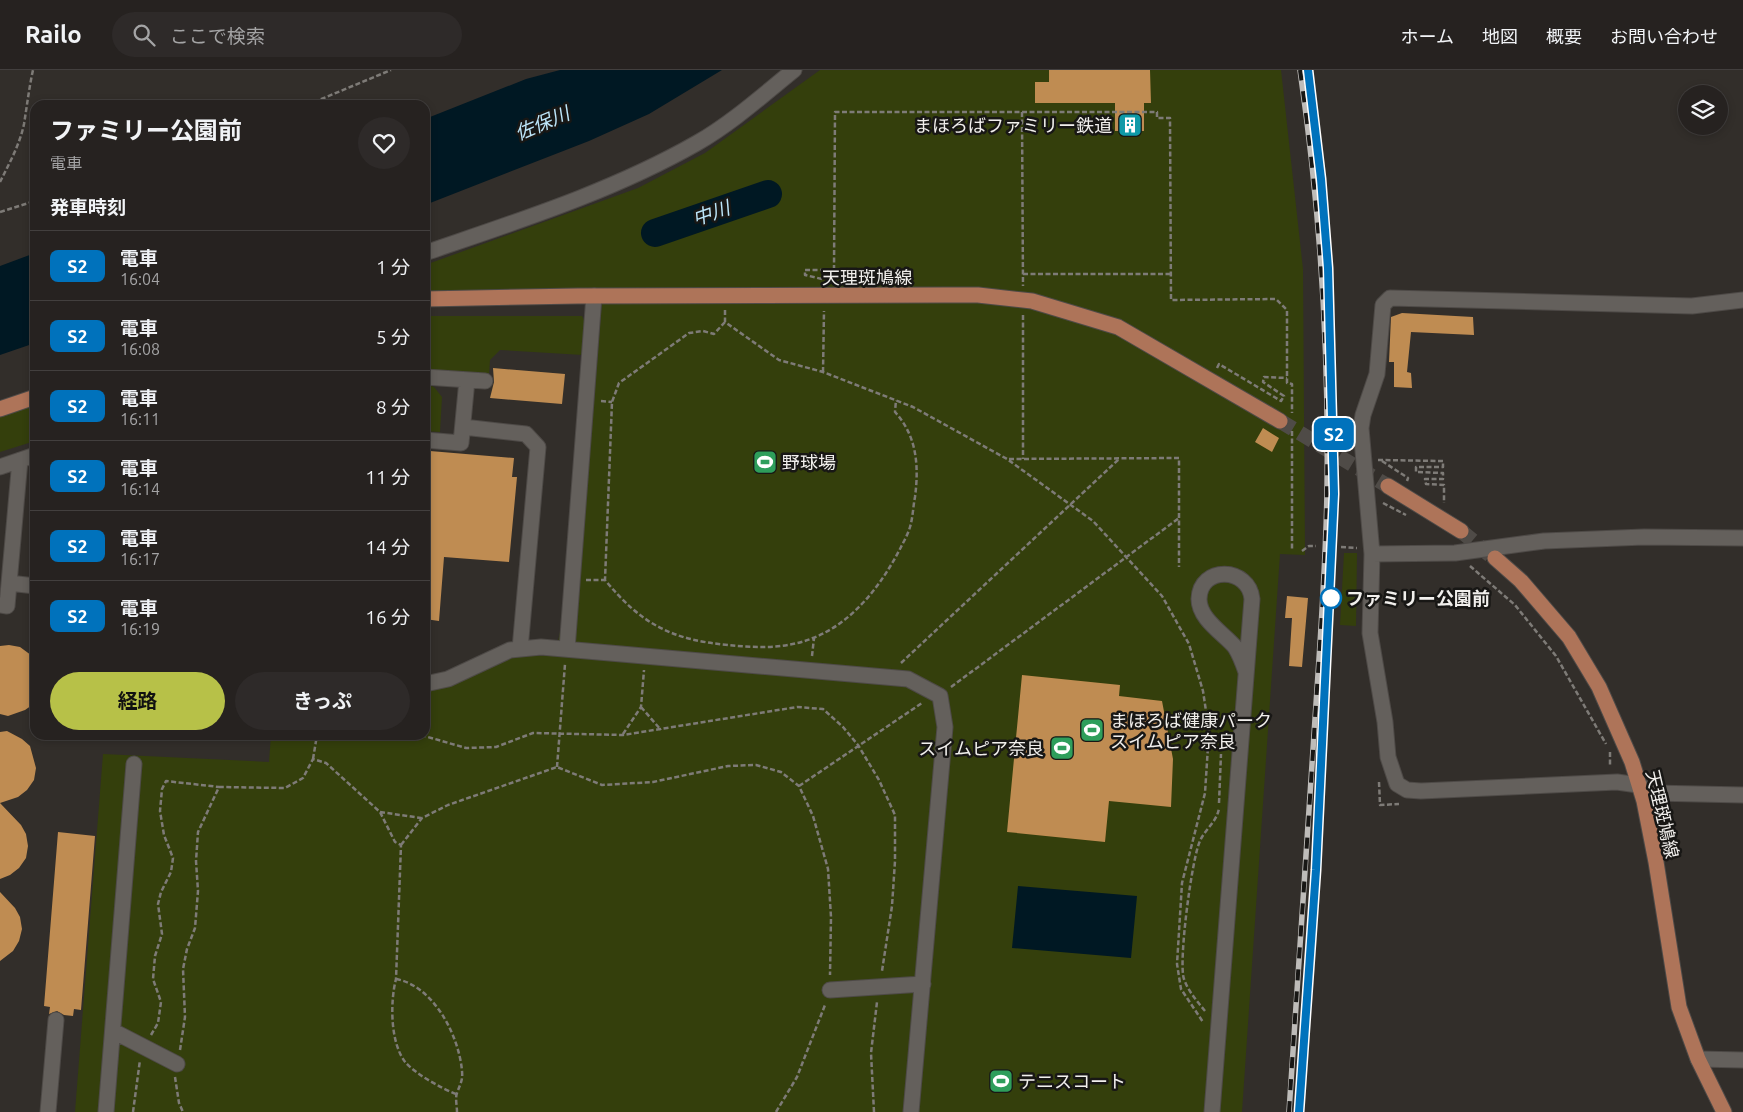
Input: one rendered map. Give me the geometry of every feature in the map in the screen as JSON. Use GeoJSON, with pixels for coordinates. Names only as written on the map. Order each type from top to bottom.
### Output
{"type":"FeatureCollection","features":[{"type":"Feature","properties":{"kind":"main road","name":"天理斑鳩線"},"geometry":{"type":"LineString","coordinates":[[430,299],[594,296],[970,295],[1032,301],[1118,327],[1288,419]]}},
{"type":"Feature","properties":{"kind":"main road"},"geometry":{"type":"LineString","coordinates":[[0,408],[30,399]]}},
{"type":"Feature","properties":{"kind":"main road"},"geometry":{"type":"LineString","coordinates":[[1388,486],[1461,531]]}},
{"type":"Feature","properties":{"kind":"main road","name":"天理斑鳩線"},"geometry":{"type":"LineString","coordinates":[[1494,558],[1521,581],[1569,637],[1599,687],[1632,762],[1644,802],[1656,862],[1678,1007],[1698,1059],[1724,1112]]}},
{"type":"Feature","properties":{"kind":"street"},"geometry":{"type":"LineString","coordinates":[[430,251],[555,208],[629,178],[698,142],[754,103],[794,70]]}},
{"type":"Feature","properties":{"kind":"street"},"geometry":{"type":"LineString","coordinates":[[567,649],[594,296]]}},
{"type":"Feature","properties":{"kind":"street"},"geometry":{"type":"LineString","coordinates":[[1743,300],[1692,306],[1390,298],[1383,305],[1377,374],[1361,428],[1372,554],[1370,633],[1385,722],[1388,757],[1397,784],[1407,790],[1421,791],[1560,783],[1617,782],[1638,785],[1653,793],[1743,795]]}},
{"type":"Feature","properties":{"kind":"street"},"geometry":{"type":"LineString","coordinates":[[430,377],[485,381]]}},
{"type":"Feature","properties":{"kind":"street"},"geometry":{"type":"LineString","coordinates":[[430,440],[461,443],[467,380]]}},
{"type":"Feature","properties":{"kind":"street"},"geometry":{"type":"LineString","coordinates":[[462,427],[526,434],[538,447],[520,649]]}},
{"type":"Feature","properties":{"kind":"street"},"geometry":{"type":"LineString","coordinates":[[0,467],[30,457]]}},
{"type":"Feature","properties":{"kind":"street"},"geometry":{"type":"LineString","coordinates":[[0,605],[8,606],[20,460]]}},
{"type":"Feature","properties":{"kind":"street"},"geometry":{"type":"LineString","coordinates":[[1372,554],[1455,554],[1544,541],[1644,537],[1743,538]]}},
{"type":"Feature","properties":{"kind":"street"},"geometry":{"type":"LineString","coordinates":[[1212,1112],[1246,672],[1252,594],[1249,586],[1238,576],[1219,574],[1205,583],[1199,596],[1199,604],[1206,618],[1236,649],[1246,672]]}},
{"type":"Feature","properties":{"kind":"street"},"geometry":{"type":"LineString","coordinates":[[9,583],[30,585]]}},
{"type":"Feature","properties":{"kind":"street"},"geometry":{"type":"LineString","coordinates":[[430,683],[448,679],[510,650],[541,647],[908,679],[940,696],[945,727],[910,1112]]}},
{"type":"Feature","properties":{"kind":"street"},"geometry":{"type":"LineString","coordinates":[[106,1112],[134,764]]}},
{"type":"Feature","properties":{"kind":"street"},"geometry":{"type":"LineString","coordinates":[[830,990],[922,984]]}},
{"type":"Feature","properties":{"kind":"street"},"geometry":{"type":"LineString","coordinates":[[48,1112],[56,1020]]}},
{"type":"Feature","properties":{"kind":"street"},"geometry":{"type":"LineString","coordinates":[[113,1030],[177,1064]]}},
{"type":"Feature","properties":{"kind":"street"},"geometry":{"type":"LineString","coordinates":[[1698,1059],[1743,1060]]}},
{"type":"Feature","properties":{"kind":"path"},"geometry":{"type":"LineString","coordinates":[[0,182],[24,125],[33,70]]}},
{"type":"Feature","properties":{"kind":"path"},"geometry":{"type":"LineString","coordinates":[[319,100],[391,70]]}},
{"type":"Feature","properties":{"kind":"path"},"geometry":{"type":"LineString","coordinates":[[834,270],[835,112],[1157,112],[1157,118],[1170,118],[1172,300],[1276,299],[1287,310],[1287,383],[1292,384],[1288,419],[1292,551]]}},
{"type":"Feature","properties":{"kind":"path"},"geometry":{"type":"LineString","coordinates":[[1022,112],[1023,290]]}},
{"type":"Feature","properties":{"kind":"path"},"geometry":{"type":"LineString","coordinates":[[0,212],[30,203]]}},
{"type":"Feature","properties":{"kind":"path"},"geometry":{"type":"LineString","coordinates":[[824,280],[804,275],[804,270],[842,270],[843,286]]}},
{"type":"Feature","properties":{"kind":"path"},"geometry":{"type":"LineString","coordinates":[[1023,274],[1171,274]]}},
{"type":"Feature","properties":{"kind":"path"},"geometry":{"type":"LineString","coordinates":[[823,372],[824,309],[833,309]]}},
{"type":"Feature","properties":{"kind":"path"},"geometry":{"type":"LineString","coordinates":[[734,310],[725,310],[725,322],[714,334],[703,331],[689,333],[619,383],[612,402],[606,580],[632,609],[664,632],[710,644],[762,649],[814,638],[848,617],[870,597],[889,571],[910,528],[916,486],[913,438],[904,422],[895,412],[896,400]]}},
{"type":"Feature","properties":{"kind":"path"},"geometry":{"type":"LineString","coordinates":[[1023,459],[1022,311],[1032,313]]}},
{"type":"Feature","properties":{"kind":"path"},"geometry":{"type":"LineString","coordinates":[[725,322],[779,360],[823,372],[913,407],[1008,459],[1093,521],[1162,596],[1189,644],[1204,699],[1209,731],[1205,793],[1182,883],[1177,964],[1181,989],[1206,1029]]}},
{"type":"Feature","properties":{"kind":"path"},"geometry":{"type":"LineString","coordinates":[[1219,364],[1281,401],[1284,396],[1264,382],[1264,377],[1287,378]]}},
{"type":"Feature","properties":{"kind":"path"},"geometry":{"type":"LineString","coordinates":[[1008,459],[1179,458],[1179,567]]}},
{"type":"Feature","properties":{"kind":"path"},"geometry":{"type":"LineString","coordinates":[[885,678],[1119,459]]}},
{"type":"Feature","properties":{"kind":"path"},"geometry":{"type":"LineString","coordinates":[[1408,478],[1378,460],[1443,461],[1443,467],[1416,467],[1416,472],[1443,473],[1443,479],[1425,479],[1426,484],[1444,485],[1444,507]]}},
{"type":"Feature","properties":{"kind":"path"},"geometry":{"type":"LineString","coordinates":[[1385,505],[1405,516]]}},
{"type":"Feature","properties":{"kind":"path"},"geometry":{"type":"LineString","coordinates":[[799,786],[916,706],[940,696],[1179,518]]}},
{"type":"Feature","properties":{"kind":"path"},"geometry":{"type":"LineString","coordinates":[[1302,551],[1309,546],[1316,546]]}},
{"type":"Feature","properties":{"kind":"path"},"geometry":{"type":"LineString","coordinates":[[1455,554],[1515,606],[1556,656],[1610,752],[1607,733]]}},
{"type":"Feature","properties":{"kind":"path"},"geometry":{"type":"LineString","coordinates":[[557,767],[567,649]]}},
{"type":"Feature","properties":{"kind":"path"},"geometry":{"type":"LineString","coordinates":[[623,735],[641,707],[646,656]]}},
{"type":"Feature","properties":{"kind":"path"},"geometry":{"type":"LineString","coordinates":[[641,707],[662,730]]}},
{"type":"Feature","properties":{"kind":"path"},"geometry":{"type":"LineString","coordinates":[[430,738],[466,748],[496,747],[533,733],[623,735],[797,707],[824,710],[843,727],[858,745],[879,780],[895,815],[896,861],[892,906],[870,1053],[874,1112]]}},
{"type":"Feature","properties":{"kind":"path"},"geometry":{"type":"LineString","coordinates":[[133,1112],[138,1065],[144,1047],[158,1023],[161,1002],[153,979],[155,956],[162,934],[158,904],[160,892],[171,872],[173,858],[164,835],[160,811],[162,789],[166,781],[219,787],[285,788],[303,778],[313,759],[316,740]]}},
{"type":"Feature","properties":{"kind":"path"},"geometry":{"type":"LineString","coordinates":[[1207,1014],[1191,993],[1183,978],[1183,958],[1191,873],[1199,841],[1218,815],[1221,754]]}},
{"type":"Feature","properties":{"kind":"path"},"geometry":{"type":"LineString","coordinates":[[313,759],[326,763],[380,812],[395,842],[401,845]]}},
{"type":"Feature","properties":{"kind":"path"},"geometry":{"type":"LineString","coordinates":[[456,1094],[441,1088],[406,1062],[394,1036],[393,992],[396,979],[401,845],[422,818],[448,805],[557,767],[602,785],[653,782],[728,766],[756,765],[781,772],[799,786],[813,816],[828,869],[831,917],[830,990],[797,1077],[776,1112]]}},
{"type":"Feature","properties":{"kind":"path"},"geometry":{"type":"LineString","coordinates":[[183,1112],[179,1103],[175,1080],[185,1017],[183,969],[187,949],[195,928],[198,891],[196,861],[198,832],[219,787]]}},
{"type":"Feature","properties":{"kind":"path"},"geometry":{"type":"LineString","coordinates":[[380,812],[422,818]]}},
{"type":"Feature","properties":{"kind":"path"},"geometry":{"type":"LineString","coordinates":[[396,979],[408,981],[436,1004],[450,1027],[462,1070],[462,1083],[456,1094],[457,1112]]}},
{"type":"Feature","properties":{"kind":"green space"},"geometry":{"type":"Polygon","coordinates":[[[820,70],[1281,70],[1303,269],[1305,555],[1280,554],[1242,1112],[75,1112],[103,754],[269,762],[271,740],[430,740],[430,687],[503,660],[525,655],[555,656],[561,627],[576,628],[603,289],[430,291],[430,263],[638,188],[705,153],[820,70]]]}},
{"type":"Feature","properties":{"kind":"green space"},"geometry":{"type":"Polygon","coordinates":[[[430,316],[582,316],[585,322],[583,355],[500,350],[490,360],[489,375],[430,369],[430,316]]]}},
{"type":"Feature","properties":{"kind":"green space"},"geometry":{"type":"Polygon","coordinates":[[[430,385],[434,387],[442,397],[440,432],[430,431],[430,385]]]}},
{"type":"Feature","properties":{"kind":"green space"},"geometry":{"type":"Polygon","coordinates":[[[30,406],[30,443],[0,452],[0,416],[30,406]]]}},
{"type":"Feature","properties":{"kind":"green space"},"geometry":{"type":"Polygon","coordinates":[[[1344,553],[1357,553],[1356,626],[1340,625],[1344,553]]]}},
{"type":"Feature","properties":{"kind":"water","name":"佐保川"},"geometry":{"type":"Polygon","coordinates":[[[560,70],[722,70],[649,114],[589,141],[430,203],[430,117],[526,79],[560,70]]]}},
{"type":"Feature","properties":{"kind":"water"},"geometry":{"type":"Polygon","coordinates":[[[30,255],[30,345],[0,355],[0,266],[30,255]]]}},
{"type":"Feature","properties":{"kind":"water"},"geometry":{"type":"Polygon","coordinates":[[[1018,886],[1137,896],[1131,958],[1012,948],[1018,886]]]}},
{"type":"Feature","properties":{"kind":"building"},"geometry":{"type":"Polygon","coordinates":[[[1049,70],[1150,70],[1151,103],[1144,103],[1144,131],[1115,131],[1115,103],[1035,103],[1035,82],[1049,82],[1049,70]]]}},
{"type":"Feature","properties":{"kind":"building"},"geometry":{"type":"Polygon","coordinates":[[[1402,313],[1473,317],[1474,335],[1411,332],[1407,372],[1411,373],[1412,388],[1394,387],[1394,362],[1389,362],[1391,317],[1402,313]]]}},
{"type":"Feature","properties":{"kind":"building"},"geometry":{"type":"Polygon","coordinates":[[[493,368],[565,374],[562,404],[490,398],[494,382],[493,368]]]}},
{"type":"Feature","properties":{"kind":"building"},"geometry":{"type":"Polygon","coordinates":[[[1263,428],[1279,438],[1272,452],[1255,442],[1263,428]]]}},
{"type":"Feature","properties":{"kind":"building"},"geometry":{"type":"Polygon","coordinates":[[[430,451],[514,458],[512,477],[517,477],[509,562],[444,557],[439,621],[430,620],[430,451]]]}},
{"type":"Feature","properties":{"kind":"building"},"geometry":{"type":"Polygon","coordinates":[[[1287,596],[1308,598],[1302,667],[1289,666],[1292,618],[1285,618],[1287,596]]]}},
{"type":"Feature","properties":{"kind":"building"},"geometry":{"type":"Polygon","coordinates":[[[0,646],[20,647],[30,654],[30,706],[8,716],[0,714],[0,646]]]}},
{"type":"Feature","properties":{"kind":"building","name":"まほろば健康パーク スイムピア奈良"},"geometry":{"type":"Polygon","coordinates":[[[1022,675],[1120,685],[1119,696],[1162,701],[1173,759],[1171,807],[1109,801],[1105,842],[1007,832],[1022,675]]]}},
{"type":"Feature","properties":{"kind":"building"},"geometry":{"type":"Polygon","coordinates":[[[7,731],[30,746],[36,768],[34,780],[27,790],[18,797],[0,803],[0,732],[7,731]]]}},
{"type":"Feature","properties":{"kind":"building"},"geometry":{"type":"Polygon","coordinates":[[[0,803],[21,825],[26,834],[28,846],[26,858],[19,868],[10,875],[0,879],[0,803]]]}},
{"type":"Feature","properties":{"kind":"building"},"geometry":{"type":"Polygon","coordinates":[[[58,832],[95,836],[81,1010],[74,1009],[73,1016],[64,1015],[57,1011],[49,1014],[50,1007],[44,1006],[58,832]]]}},
{"type":"Feature","properties":{"kind":"building"},"geometry":{"type":"Polygon","coordinates":[[[0,892],[15,908],[20,917],[22,929],[19,941],[13,951],[0,961],[0,892]]]}},
{"type":"Feature","properties":{"kind":"waterway","name":"中川"},"geometry":{"type":"LineString","coordinates":[[655,233],[768,194]]}},
{"type":"Feature","properties":{"kind":"tunnel"},"geometry":{"type":"LineString","coordinates":[[1280,421],[1388,486]]}},
{"type":"Feature","properties":{"kind":"tunnel"},"geometry":{"type":"LineString","coordinates":[[1461,531],[1491,556]]}},
{"type":"Feature","properties":{"kind":"railway"},"geometry":{"type":"LineString","coordinates":[[1289,1112],[1322,604],[1327,489],[1325,331],[1322,279],[1313,174],[1300,70]]}},
{"type":"Feature","properties":{"kind":"railway"},"geometry":{"type":"LineString","coordinates":[[1299,1112],[1315,870],[1334,494],[1328,268],[1321,179],[1308,70]]}},
{"type":"Feature","properties":{"kind":"train","name":"S2"},"geometry":{"type":"LineString","coordinates":[[1299,1112],[1316,870],[1319,785],[1331,597],[1334,494],[1334,411],[1328,268],[1321,179],[1308,70]]}},
{"type":"Feature","properties":{"kind":"place","name":"まほろばファミリー鉄道"},"geometry":{"type":"Point","coordinates":[1130,125]}},
{"type":"Feature","properties":{"kind":"place","name":"野球場"},"geometry":{"type":"Point","coordinates":[765,462]}},
{"type":"Feature","properties":{"kind":"place","name":"ファミリー公園前"},"geometry":{"type":"Point","coordinates":[1331,598]}},
{"type":"Feature","properties":{"kind":"place","name":"まほろば健康パーク スイムピア奈良"},"geometry":{"type":"Point","coordinates":[1092,730]}},
{"type":"Feature","properties":{"kind":"place","name":"スイムピア奈良"},"geometry":{"type":"Point","coordinates":[1062,748]}},
{"type":"Feature","properties":{"kind":"place","name":"テニスコート"},"geometry":{"type":"Point","coordinates":[1001,1081]}}]}
